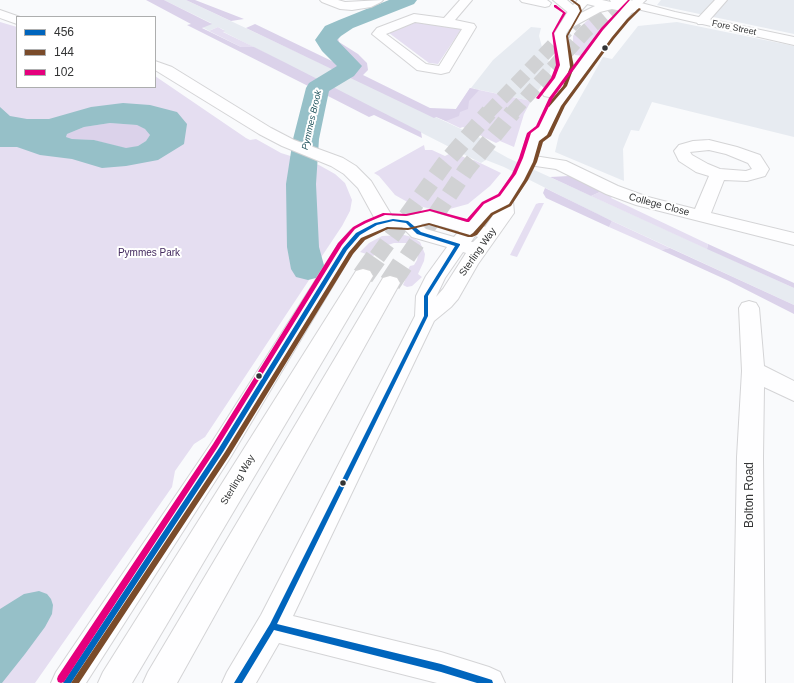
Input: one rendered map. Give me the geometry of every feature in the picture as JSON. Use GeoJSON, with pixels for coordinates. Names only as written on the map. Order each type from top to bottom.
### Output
{"type":"FeatureCollection","features":[{"type":"Feature","properties":{"kind":"main road"},"geometry":{"type":"LineString","coordinates":[[326,0],[344,6],[367,4],[377,0]]}},
{"type":"Feature","properties":{"kind":"main road"},"geometry":{"type":"LineString","coordinates":[[447,22],[466,0]]}},
{"type":"Feature","properties":{"kind":"main road"},"geometry":{"type":"LineString","coordinates":[[526,0],[545,3]]}},
{"type":"Feature","properties":{"kind":"main road"},"geometry":{"type":"LineString","coordinates":[[559,0],[582,3],[612,3]]}},
{"type":"Feature","properties":{"kind":"main road"},"geometry":{"type":"LineString","coordinates":[[702,21],[721,0]]}},
{"type":"Feature","properties":{"kind":"main road","name":"Sterling Way"},"geometry":{"type":"LineString","coordinates":[[535,136],[531,130],[538,110],[563,73],[565,66],[560,34],[582,3]]}},
{"type":"Feature","properties":{"kind":"main road"},"geometry":{"type":"LineString","coordinates":[[565,26],[596,9],[612,3]]}},
{"type":"Feature","properties":{"kind":"main road","name":"Fore Street"},"geometry":{"type":"LineString","coordinates":[[612,3],[635,4],[674,15],[794,40]]}},
{"type":"Feature","properties":{"kind":"main road","name":"Sterling Way"},"geometry":{"type":"LineString","coordinates":[[475,243],[471,228],[488,208],[504,201],[528,160],[535,136],[543,132],[547,121],[558,102],[607,34],[635,4]]}},
{"type":"Feature","properties":{"kind":"main road"},"geometry":{"type":"LineString","coordinates":[[0,14],[16,20]]}},
{"type":"Feature","properties":{"kind":"main road"},"geometry":{"type":"LineString","coordinates":[[414,18],[447,22],[470,27],[444,69],[441,70],[422,67],[378,34],[381,31],[414,18]]}},
{"type":"Feature","properties":{"kind":"main road"},"geometry":{"type":"LineString","coordinates":[[156,65],[167,70],[265,131],[288,143],[337,162],[356,174],[396,221],[419,233],[475,243]]}},
{"type":"Feature","properties":{"kind":"main road","name":"College Close"},"geometry":{"type":"LineString","coordinates":[[528,160],[560,164],[630,197],[794,239]]}},
{"type":"Feature","properties":{"kind":"main road"},"geometry":{"type":"LineString","coordinates":[[701,216],[718,174]]}},
{"type":"Feature","properties":{"kind":"main road","name":"Sterling Way"},"geometry":{"type":"LineString","coordinates":[[238,683],[272,626],[426,316],[444,302],[451,294],[475,243],[505,213],[504,201]]}},
{"type":"Feature","properties":{"kind":"main road"},"geometry":{"type":"LineString","coordinates":[[67,683],[220,450],[345,249],[358,234],[372,226],[396,221],[429,218],[471,228]]}},
{"type":"Feature","properties":{"kind":"main road","name":"Sterling Way"},"geometry":{"type":"LineString","coordinates":[[114,683],[363,276]]}},
{"type":"Feature","properties":{"kind":"main road"},"geometry":{"type":"LineString","coordinates":[[159,683],[390,283]]}},
{"type":"Feature","properties":{"kind":"main road","name":"Bolton Road"},"geometry":{"type":"LineString","coordinates":[[749,308],[753,371],[750,458],[749,683]]}},
{"type":"Feature","properties":{"kind":"main road"},"geometry":{"type":"LineString","coordinates":[[753,371],[794,392]]}},
{"type":"Feature","properties":{"kind":"main road"},"geometry":{"type":"LineString","coordinates":[[272,626],[441,668],[489,683]]}},
{"type":"Feature","properties":{"kind":"shaded area"},"geometry":{"type":"Polygon","coordinates":[[[146,0],[164,0],[212,24],[202,28],[241,47],[254,47],[286,63],[421,132],[422,138],[374,115],[369,117],[326,95],[315,145],[298,140],[307,104],[307,96],[312,88],[187,25],[191,24],[146,0]]]}},
{"type":"Feature","properties":{"kind":"shaded area"},"geometry":{"type":"Polygon","coordinates":[[[164,0],[186,0],[493,144],[496,146],[492,149],[508,158],[794,288],[794,305],[597,214],[504,167],[486,160],[481,163],[222,31],[224,30],[218,27],[209,31],[202,27],[211,23],[164,0]]]}},
{"type":"Feature","properties":{"kind":"shaded area"},"geometry":{"type":"Polygon","coordinates":[[[186,0],[195,0],[244,19],[231,21],[186,0]]]}},
{"type":"Feature","properties":{"kind":"shaded area"},"geometry":{"type":"Polygon","coordinates":[[[395,0],[417,0],[340,29],[337,33],[339,42],[358,54],[367,63],[368,70],[363,75],[430,108],[456,109],[470,88],[479,90],[469,101],[468,109],[460,112],[459,116],[446,121],[436,117],[434,118],[246,28],[255,24],[338,64],[333,54],[323,44],[321,38],[325,30],[353,16],[395,0]]]}},
{"type":"Feature","properties":{"kind":"shaded area"},"geometry":{"type":"Polygon","coordinates":[[[661,0],[794,0],[794,34],[657,5],[661,0]]]}},
{"type":"Feature","properties":{"kind":"shaded area"},"geometry":{"type":"Polygon","coordinates":[[[677,22],[794,46],[794,137],[652,102],[639,131],[631,130],[623,149],[624,181],[555,152],[559,135],[603,57],[612,59],[638,26],[677,22]]]}},
{"type":"Feature","properties":{"kind":"shaded area"},"geometry":{"type":"Polygon","coordinates":[[[531,27],[541,28],[539,36],[542,47],[551,66],[550,73],[531,101],[471,88],[493,60],[531,27]]]}},
{"type":"Feature","properties":{"kind":"shaded area"},"geometry":{"type":"Polygon","coordinates":[[[110,123],[137,125],[145,129],[150,135],[146,141],[138,146],[126,149],[94,140],[72,139],[66,137],[67,134],[84,127],[110,123]]]}},
{"type":"Feature","properties":{"kind":"shaded area"},"geometry":{"type":"Polygon","coordinates":[[[569,176],[602,191],[591,196],[550,177],[569,176]]]}},
{"type":"Feature","properties":{"kind":"shaded area"},"geometry":{"type":"Polygon","coordinates":[[[545,188],[612,221],[609,227],[546,198],[543,193],[545,188]]]}},
{"type":"Feature","properties":{"kind":"shaded area"},"geometry":{"type":"Polygon","coordinates":[[[708,244],[794,283],[794,288],[707,249],[708,244]]]}},
{"type":"Feature","properties":{"kind":"shaded area"},"geometry":{"type":"Polygon","coordinates":[[[670,248],[794,305],[794,314],[729,281],[661,250],[670,248]]]}},
{"type":"Feature","properties":{"kind":"green space"},"geometry":{"type":"Polygon","coordinates":[[[591,17],[609,21],[583,56],[575,55],[573,49],[573,36],[576,31],[591,17]]]}},
{"type":"Feature","properties":{"kind":"green space"},"geometry":{"type":"Polygon","coordinates":[[[419,21],[462,28],[438,64],[429,63],[389,33],[419,21]]]}},
{"type":"Feature","properties":{"kind":"green space","name":"Pymmes Park"},"geometry":{"type":"Polygon","coordinates":[[[0,22],[16,27],[16,88],[156,88],[156,77],[246,138],[250,140],[256,139],[281,153],[319,165],[335,174],[345,183],[352,200],[350,211],[320,259],[313,274],[205,437],[194,444],[175,471],[172,487],[35,683],[0,683],[0,22]]]}},
{"type":"Feature","properties":{"kind":"green space"},"geometry":{"type":"Polygon","coordinates":[[[218,27],[225,31],[223,32],[254,47],[241,47],[209,31],[218,27]]]}},
{"type":"Feature","properties":{"kind":"green space"},"geometry":{"type":"Polygon","coordinates":[[[470,88],[531,101],[524,114],[514,147],[500,141],[496,143],[463,127],[460,128],[439,118],[456,109],[470,88]]]}},
{"type":"Feature","properties":{"kind":"green space"},"geometry":{"type":"Polygon","coordinates":[[[424,145],[425,150],[432,150],[445,156],[453,152],[501,173],[490,186],[468,204],[446,210],[435,210],[411,204],[395,195],[379,176],[374,173],[424,145]]]}},
{"type":"Feature","properties":{"kind":"green space"},"geometry":{"type":"Polygon","coordinates":[[[602,191],[613,196],[611,198],[708,244],[707,249],[591,196],[602,191]]]}},
{"type":"Feature","properties":{"kind":"green space"},"geometry":{"type":"Polygon","coordinates":[[[544,203],[517,257],[510,255],[536,204],[544,203]]]}},
{"type":"Feature","properties":{"kind":"green space"},"geometry":{"type":"Polygon","coordinates":[[[612,221],[670,248],[661,250],[609,227],[612,221]]]}},
{"type":"Feature","properties":{"kind":"green space"},"geometry":{"type":"Polygon","coordinates":[[[404,235],[412,237],[420,242],[425,254],[424,261],[418,274],[422,277],[412,286],[407,287],[403,285],[406,278],[406,273],[410,266],[414,265],[418,255],[414,253],[412,247],[413,243],[394,243],[388,245],[373,256],[360,252],[369,243],[382,236],[404,235]]]}},
{"type":"Feature","properties":{"kind":"water"},"geometry":{"type":"Polygon","coordinates":[[[123,103],[150,105],[177,112],[187,124],[184,144],[158,160],[126,166],[102,168],[72,159],[40,155],[17,147],[0,147],[0,107],[10,116],[27,119],[49,119],[91,107],[123,103]],[[110,123],[84,127],[67,134],[66,137],[72,139],[94,140],[126,148],[138,146],[146,141],[150,135],[145,129],[137,125],[110,123]]]}},
{"type":"Feature","properties":{"kind":"water"},"geometry":{"type":"Polygon","coordinates":[[[39,591],[47,594],[51,599],[53,605],[52,614],[45,627],[25,654],[2,683],[0,683],[0,609],[24,594],[39,591]]]}},
{"type":"Feature","properties":{"kind":"waterway","name":"Pymmes Brook"},"geometry":{"type":"LineString","coordinates":[[308,269],[303,247],[301,184],[306,139],[318,88],[346,71],[350,66],[326,40],[333,31],[346,24],[407,0]]}},
{"type":"Feature","properties":{"kind":"tunnel"},"geometry":{"type":"LineString","coordinates":[[512,113],[585,32],[622,0]]}},
{"type":"Feature","properties":{"kind":"tunnel"},"geometry":{"type":"LineString","coordinates":[[488,113],[576,21]]}},
{"type":"Feature","properties":{"kind":"tunnel"},"geometry":{"type":"LineString","coordinates":[[377,257],[445,163],[489,112]]}},
{"type":"Feature","properties":{"kind":"tunnel"},"geometry":{"type":"LineString","coordinates":[[407,257],[466,170],[513,112]]}},
{"type":"Feature","properties":{"kind":"tunnel"},"geometry":{"type":"LineString","coordinates":[[363,276],[377,256]]}},
{"type":"Feature","properties":{"kind":"tunnel"},"geometry":{"type":"LineString","coordinates":[[390,283],[408,256]]}},
{"type":"Feature","properties":{"kind":"transit line","name":"144"},"geometry":{"type":"LineString","coordinates":[[548,106],[565,86],[572,67],[567,36],[581,11],[579,6],[571,0]]}},
{"type":"Feature","properties":{"kind":"transit line","name":"102"},"geometry":{"type":"LineString","coordinates":[[61,679],[215,446],[340,244],[354,228],[384,214],[406,215],[430,210],[468,221],[483,203],[499,195],[514,174],[529,133],[537,127],[551,98],[602,29],[629,0]]}},
{"type":"Feature","properties":{"kind":"transit line","name":"102"},"geometry":{"type":"LineString","coordinates":[[538,98],[553,78],[558,65],[553,33],[565,13],[555,6]]}},
{"type":"Feature","properties":{"kind":"transit line","name":"144"},"geometry":{"type":"LineString","coordinates":[[75,683],[227,454],[351,253],[363,239],[387,228],[408,229],[429,224],[470,236],[475,234],[492,214],[510,205],[526,180],[535,162],[541,141],[549,136],[563,106],[613,38],[628,20],[640,9]]}},
{"type":"Feature","properties":{"kind":"transit line","name":"456"},"geometry":{"type":"LineString","coordinates":[[67,683],[221,450],[345,249],[358,234],[376,224],[393,220],[407,222],[419,233],[458,245],[426,296],[426,316],[272,626],[238,683]]}},
{"type":"Feature","properties":{"kind":"transit line","name":"456"},"geometry":{"type":"LineString","coordinates":[[272,626],[441,668],[489,683]]}}]}
